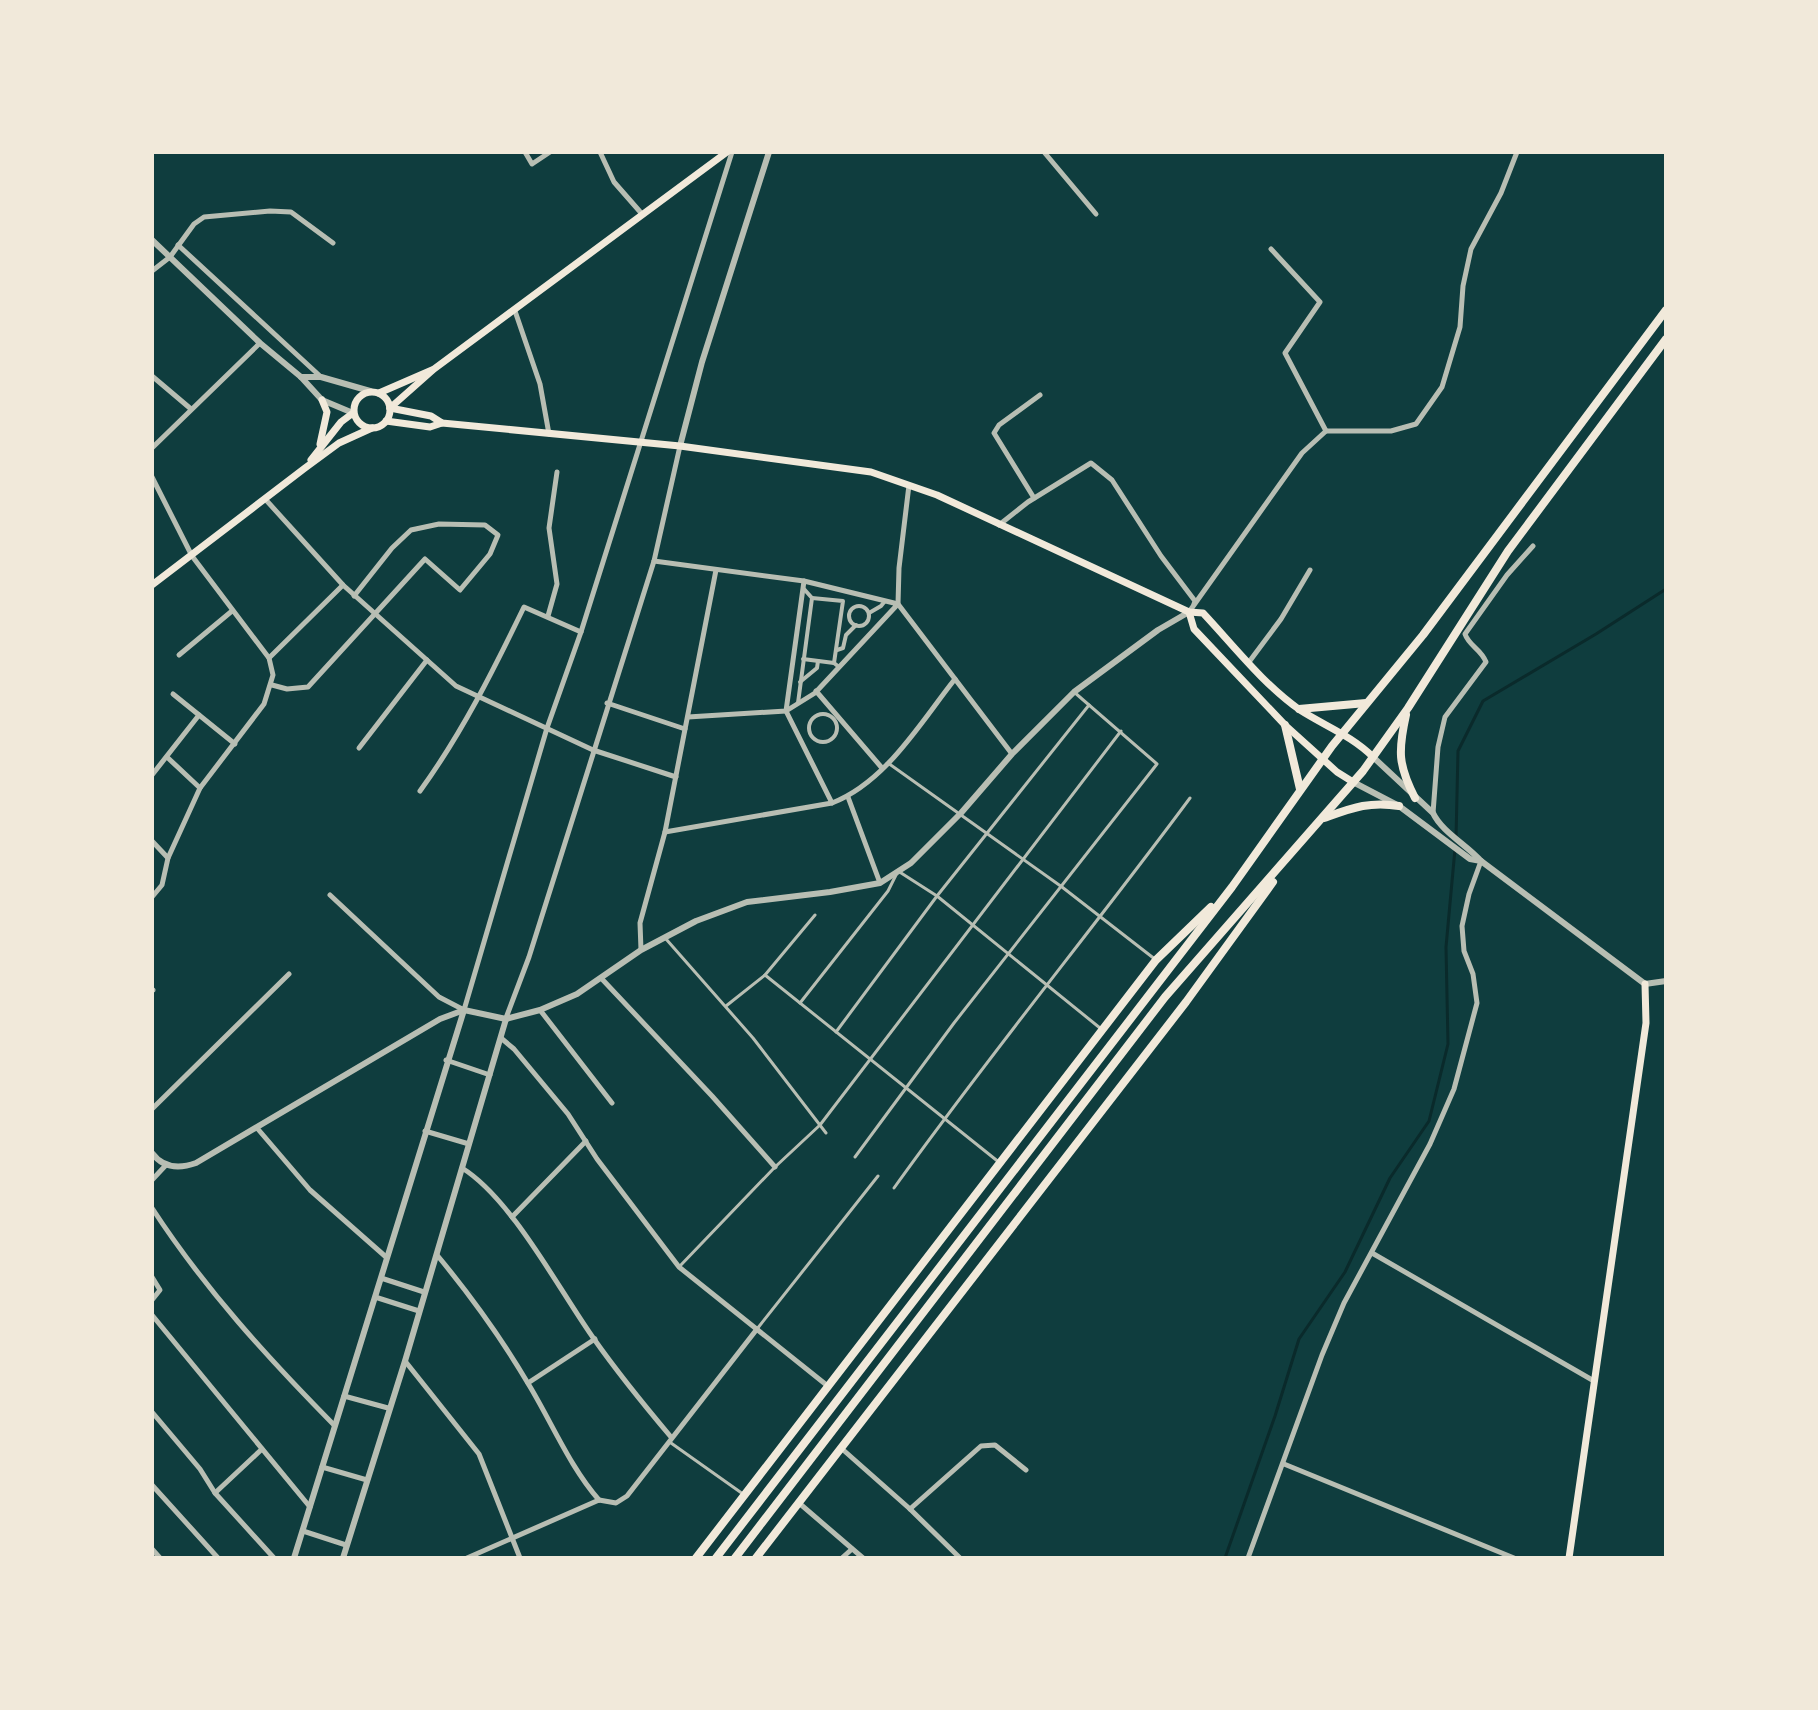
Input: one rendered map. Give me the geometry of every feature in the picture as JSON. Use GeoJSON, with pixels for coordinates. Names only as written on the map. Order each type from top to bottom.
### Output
{"type":"FeatureCollection","features":[{"type":"Feature","properties":{"kind":"highway"},"geometry":{"type":"LineString","coordinates":[[716,1558],[1232,887],[1341,734],[1423,635],[1666,310]]}},
{"type":"Feature","properties":{"kind":"highway"},"geometry":{"type":"LineString","coordinates":[[735,1558],[1165,997],[1373,757],[1408,708],[1508,551],[1666,339]]}},
{"type":"Feature","properties":{"kind":"highway"},"geometry":{"type":"LineString","coordinates":[[1299,709],[1366,703]]}},
{"type":"Feature","properties":{"kind":"highway"},"geometry":{"type":"LineString","coordinates":[[1408,708],[1399,745],[1401,771],[1415,798]]}},
{"type":"Feature","properties":{"kind":"highway"},"geometry":{"type":"LineString","coordinates":[[1285,725],[1300,789]]}},
{"type":"Feature","properties":{"kind":"highway"},"geometry":{"type":"LineString","coordinates":[[1323,818],[1379,802],[1399,806]]}},
{"type":"Feature","properties":{"kind":"highway"},"geometry":{"type":"LineString","coordinates":[[756,1558],[1186,1002],[1256,908],[1287,859]]}},
{"type":"Feature","properties":{"kind":"highway"},"geometry":{"type":"LineString","coordinates":[[696,1558],[1101,1028],[1156,960],[1232,887]]}},
{"type":"Feature","properties":{"kind":"main road"},"geometry":{"type":"LineString","coordinates":[[386,421],[390,408],[434,369],[729,152]]}},
{"type":"Feature","properties":{"kind":"main road"},"geometry":{"type":"LineString","coordinates":[[372,428],[359,423],[353,413],[355,401],[434,369]]}},
{"type":"Feature","properties":{"kind":"main road"},"geometry":{"type":"LineString","coordinates":[[374,392],[386,398],[390,408]]}},
{"type":"Feature","properties":{"kind":"main road"},"geometry":{"type":"LineString","coordinates":[[319,449],[327,425],[327,412],[322,400]]}},
{"type":"Feature","properties":{"kind":"main road"},"geometry":{"type":"LineString","coordinates":[[390,408],[431,416],[442,423]]}},
{"type":"Feature","properties":{"kind":"main road"},"geometry":{"type":"LineString","coordinates":[[305,468],[341,422],[353,413]]}},
{"type":"Feature","properties":{"kind":"main road"},"geometry":{"type":"LineString","coordinates":[[152,585],[339,443],[386,421],[430,427],[442,423],[680,446],[871,472],[909,485],[1189,612],[1203,613],[1299,709],[1359,743],[1373,757]]}},
{"type":"Feature","properties":{"kind":"main road"},"geometry":{"type":"LineString","coordinates":[[1189,612],[1194,629],[1285,725],[1337,772],[1353,782]]}},
{"type":"Feature","properties":{"kind":"main road"},"geometry":{"type":"LineString","coordinates":[[1569,1558],[1646,1023],[1645,984]]}},
{"type":"Feature","properties":{"kind":"street"},"geometry":{"type":"LineString","coordinates":[[525,152],[532,164],[550,152]]}},
{"type":"Feature","properties":{"kind":"street"},"geometry":{"type":"LineString","coordinates":[[600,152],[614,182],[643,215]]}},
{"type":"Feature","properties":{"kind":"street"},"geometry":{"type":"LineString","coordinates":[[294,1558],[464,1010],[547,728],[581,632],[729,152]]}},
{"type":"Feature","properties":{"kind":"street"},"geometry":{"type":"LineString","coordinates":[[343,1558],[506,1019],[529,957],[654,561],[702,362],[769,152]]}},
{"type":"Feature","properties":{"kind":"street"},"geometry":{"type":"LineString","coordinates":[[1044,152],[1096,214]]}},
{"type":"Feature","properties":{"kind":"street"},"geometry":{"type":"LineString","coordinates":[[330,895],[439,997],[464,1010],[506,1019],[540,1010],[577,994],[641,950],[696,921],[747,902],[880,883],[898,871],[961,813],[1012,754],[1074,692],[1158,630],[1189,612],[1302,453],[1326,431],[1391,431],[1416,424],[1442,387],[1460,327],[1463,286],[1471,249],[1501,193],[1517,152]]}},
{"type":"Feature","properties":{"kind":"street"},"geometry":{"type":"LineString","coordinates":[[152,271],[170,257],[194,224],[204,217],[291,212],[333,243]]}},
{"type":"Feature","properties":{"kind":"street"},"geometry":{"type":"LineString","coordinates":[[152,240],[322,400],[353,413]]}},
{"type":"Feature","properties":{"kind":"street"},"geometry":{"type":"LineString","coordinates":[[178,245],[321,377]]}},
{"type":"Feature","properties":{"kind":"street"},"geometry":{"type":"LineString","coordinates":[[1271,249],[1320,302],[1285,353],[1326,431]]}},
{"type":"Feature","properties":{"kind":"street"},"geometry":{"type":"LineString","coordinates":[[515,311],[540,384],[549,434]]}},
{"type":"Feature","properties":{"kind":"street"},"geometry":{"type":"LineString","coordinates":[[152,448],[260,343]]}},
{"type":"Feature","properties":{"kind":"street"},"geometry":{"type":"LineString","coordinates":[[152,376],[191,409]]}},
{"type":"Feature","properties":{"kind":"street"},"geometry":{"type":"LineString","coordinates":[[301,377],[321,377],[374,392]]}},
{"type":"Feature","properties":{"kind":"street"},"geometry":{"type":"LineString","coordinates":[[1034,498],[994,433],[999,425],[1040,395]]}},
{"type":"Feature","properties":{"kind":"street"},"geometry":{"type":"LineString","coordinates":[[999,525],[1034,498],[1091,463],[1112,480],[1161,556],[1195,601],[1189,612]]}},
{"type":"Feature","properties":{"kind":"street"},"geometry":{"type":"LineString","coordinates":[[548,616],[557,584],[549,528],[557,472]]}},
{"type":"Feature","properties":{"kind":"street"},"geometry":{"type":"LineString","coordinates":[[152,477],[192,556],[269,658],[273,675],[264,704],[200,788],[168,858],[162,885],[152,897]]}},
{"type":"Feature","properties":{"kind":"street"},"geometry":{"type":"LineString","coordinates":[[909,485],[898,604],[1012,754]]}},
{"type":"Feature","properties":{"kind":"street"},"geometry":{"type":"LineString","coordinates":[[266,500],[354,596],[456,686],[593,750],[676,777]]}},
{"type":"Feature","properties":{"kind":"street"},"geometry":{"type":"LineString","coordinates":[[272,685],[287,689],[308,687],[425,559],[460,590],[490,554],[498,535],[485,525],[439,524],[411,530],[392,548],[354,596]]}},
{"type":"Feature","properties":{"kind":"street"},"geometry":{"type":"LineString","coordinates":[[1433,813],[1438,747],[1445,717],[1486,662],[1482,652],[1467,641],[1465,634],[1507,575],[1533,546]]}},
{"type":"Feature","properties":{"kind":"street"},"geometry":{"type":"LineString","coordinates":[[654,561],[898,604]]}},
{"type":"Feature","properties":{"kind":"street"},"geometry":{"type":"LineString","coordinates":[[641,950],[640,923],[665,832],[716,570]]}},
{"type":"Feature","properties":{"kind":"street"},"geometry":{"type":"LineString","coordinates":[[1249,662],[1281,619],[1310,570]]}},
{"type":"Feature","properties":{"kind":"street"},"geometry":{"type":"LineString","coordinates":[[269,658],[343,585]]}},
{"type":"Feature","properties":{"kind":"street"},"geometry":{"type":"LineString","coordinates":[[798,703],[812,598],[804,585]]}},
{"type":"Feature","properties":{"kind":"street"},"geometry":{"type":"LineString","coordinates":[[804,585],[786,711],[832,803]]}},
{"type":"Feature","properties":{"kind":"street"},"geometry":{"type":"LineString","coordinates":[[812,598],[843,601],[837,665]]}},
{"type":"Feature","properties":{"kind":"street"},"geometry":{"type":"LineString","coordinates":[[836,650],[843,648],[846,635],[856,625],[865,624],[869,613],[885,601]]}},
{"type":"Feature","properties":{"kind":"street"},"geometry":{"type":"LineString","coordinates":[[688,717],[786,711],[816,691],[837,665],[898,604]]}},
{"type":"Feature","properties":{"kind":"street"},"geometry":{"type":"LineString","coordinates":[[856,625],[850,615],[857,606],[864,607],[869,613]]}},
{"type":"Feature","properties":{"kind":"street"},"geometry":{"type":"LineString","coordinates":[[420,791],[449,751],[480,698],[524,607],[581,632]]}},
{"type":"Feature","properties":{"kind":"street"},"geometry":{"type":"LineString","coordinates":[[179,655],[232,611]]}},
{"type":"Feature","properties":{"kind":"street"},"geometry":{"type":"LineString","coordinates":[[842,614],[850,615]]}},
{"type":"Feature","properties":{"kind":"street"},"geometry":{"type":"LineString","coordinates":[[803,659],[837,665]]}},
{"type":"Feature","properties":{"kind":"street"},"geometry":{"type":"LineString","coordinates":[[359,748],[427,660]]}},
{"type":"Feature","properties":{"kind":"street"},"geometry":{"type":"LineString","coordinates":[[799,684],[817,668],[818,661]]}},
{"type":"Feature","properties":{"kind":"street"},"geometry":{"type":"LineString","coordinates":[[665,832],[832,803],[848,797],[888,763],[955,679]]}},
{"type":"Feature","properties":{"kind":"street"},"geometry":{"type":"LineString","coordinates":[[816,691],[882,768]]}},
{"type":"Feature","properties":{"kind":"street"},"geometry":{"type":"LineString","coordinates":[[173,694],[235,744]]}},
{"type":"Feature","properties":{"kind":"street"},"geometry":{"type":"LineString","coordinates":[[607,703],[685,729]]}},
{"type":"Feature","properties":{"kind":"street"},"geometry":{"type":"LineString","coordinates":[[822,714],[836,717],[838,728],[831,740],[822,743],[811,736],[809,725],[814,717],[822,714]]}},
{"type":"Feature","properties":{"kind":"street"},"geometry":{"type":"LineString","coordinates":[[152,775],[199,715]]}},
{"type":"Feature","properties":{"kind":"street"},"geometry":{"type":"LineString","coordinates":[[801,742],[811,736]]}},
{"type":"Feature","properties":{"kind":"street"},"geometry":{"type":"LineString","coordinates":[[1373,757],[1433,813],[1437,822],[1470,848],[1481,861],[1645,984],[1666,981]]}},
{"type":"Feature","properties":{"kind":"street"},"geometry":{"type":"LineString","coordinates":[[168,758],[200,788]]}},
{"type":"Feature","properties":{"kind":"street"},"geometry":{"type":"LineString","coordinates":[[1353,782],[1399,806],[1470,859],[1481,861]]}},
{"type":"Feature","properties":{"kind":"street"},"geometry":{"type":"LineString","coordinates":[[848,797],[880,883]]}},
{"type":"Feature","properties":{"kind":"street"},"geometry":{"type":"LineString","coordinates":[[152,841],[168,858]]}},
{"type":"Feature","properties":{"kind":"street"},"geometry":{"type":"LineString","coordinates":[[1248,1558],[1344,1303],[1430,1144],[1454,1089],[1477,1003],[1473,974],[1464,951],[1462,926],[1481,861]]}},
{"type":"Feature","properties":{"kind":"street"},"geometry":{"type":"LineString","coordinates":[[152,1109],[289,974]]}},
{"type":"Feature","properties":{"kind":"street"},"geometry":{"type":"LineString","coordinates":[[601,978],[775,1167]]}},
{"type":"Feature","properties":{"kind":"street"},"geometry":{"type":"LineString","coordinates":[[152,1153],[166,1165],[185,1167],[196,1163],[440,1019],[464,1010]]}},
{"type":"Feature","properties":{"kind":"street"},"geometry":{"type":"LineString","coordinates":[[540,1010],[612,1103]]}},
{"type":"Feature","properties":{"kind":"street"},"geometry":{"type":"LineString","coordinates":[[501,1038],[568,1114],[679,1267],[829,1387]]}},
{"type":"Feature","properties":{"kind":"street"},"geometry":{"type":"LineString","coordinates":[[446,1060],[490,1075]]}},
{"type":"Feature","properties":{"kind":"street"},"geometry":{"type":"LineString","coordinates":[[257,1128],[310,1190],[386,1257]]}},
{"type":"Feature","properties":{"kind":"street"},"geometry":{"type":"LineString","coordinates":[[425,1131],[469,1144]]}},
{"type":"Feature","properties":{"kind":"street"},"geometry":{"type":"LineString","coordinates":[[512,1217],[586,1141]]}},
{"type":"Feature","properties":{"kind":"street"},"geometry":{"type":"LineString","coordinates":[[152,1180],[166,1165]]}},
{"type":"Feature","properties":{"kind":"street"},"geometry":{"type":"LineString","coordinates":[[462,1168],[488,1190],[512,1217],[595,1339],[669,1439]]}},
{"type":"Feature","properties":{"kind":"street"},"geometry":{"type":"LineString","coordinates":[[152,1208],[182,1254],[262,1351],[334,1425]]}},
{"type":"Feature","properties":{"kind":"street"},"geometry":{"type":"LineString","coordinates":[[435,1253],[474,1299],[528,1383],[586,1485],[599,1500]]}},
{"type":"Feature","properties":{"kind":"street"},"geometry":{"type":"LineString","coordinates":[[1372,1253],[1594,1381]]}},
{"type":"Feature","properties":{"kind":"street"},"geometry":{"type":"LineString","coordinates":[[152,1277],[160,1290],[152,1300]]}},
{"type":"Feature","properties":{"kind":"street"},"geometry":{"type":"LineString","coordinates":[[380,1278],[424,1292]]}},
{"type":"Feature","properties":{"kind":"street"},"geometry":{"type":"LineString","coordinates":[[374,1297],[419,1311]]}},
{"type":"Feature","properties":{"kind":"street"},"geometry":{"type":"LineString","coordinates":[[152,1315],[310,1507]]}},
{"type":"Feature","properties":{"kind":"street"},"geometry":{"type":"LineString","coordinates":[[467,1558],[599,1500],[616,1503],[627,1496],[757,1329]]}},
{"type":"Feature","properties":{"kind":"street"},"geometry":{"type":"LineString","coordinates":[[528,1383],[595,1339]]}},
{"type":"Feature","properties":{"kind":"street"},"geometry":{"type":"LineString","coordinates":[[405,1361],[479,1454],[520,1558]]}},
{"type":"Feature","properties":{"kind":"street"},"geometry":{"type":"LineString","coordinates":[[344,1396],[388,1408]]}},
{"type":"Feature","properties":{"kind":"street"},"geometry":{"type":"LineString","coordinates":[[152,1412],[200,1469],[215,1493],[274,1558]]}},
{"type":"Feature","properties":{"kind":"street"},"geometry":{"type":"LineString","coordinates":[[910,1509],[981,1446],[995,1445],[1026,1470]]}},
{"type":"Feature","properties":{"kind":"street"},"geometry":{"type":"LineString","coordinates":[[840,1448],[960,1558]]}},
{"type":"Feature","properties":{"kind":"street"},"geometry":{"type":"LineString","coordinates":[[215,1493],[262,1449]]}},
{"type":"Feature","properties":{"kind":"street"},"geometry":{"type":"LineString","coordinates":[[1284,1464],[1514,1558]]}},
{"type":"Feature","properties":{"kind":"street"},"geometry":{"type":"LineString","coordinates":[[322,1467],[367,1480]]}},
{"type":"Feature","properties":{"kind":"street"},"geometry":{"type":"LineString","coordinates":[[152,1485],[218,1558]]}},
{"type":"Feature","properties":{"kind":"street"},"geometry":{"type":"LineString","coordinates":[[799,1503],[863,1558]]}},
{"type":"Feature","properties":{"kind":"street"},"geometry":{"type":"LineString","coordinates":[[303,1531],[346,1545]]}},
{"type":"Feature","properties":{"kind":"street"},"geometry":{"type":"LineString","coordinates":[[152,1549],[160,1558]]}},
{"type":"Feature","properties":{"kind":"street"},"geometry":{"type":"LineString","coordinates":[[842,1558],[852,1549]]}},
{"type":"Feature","properties":{"kind":"street"},"geometry":{"type":"LineString","coordinates":[[945,1558],[952,1550]]}},
{"type":"Feature","properties":{"kind":"lane"},"geometry":{"type":"LineString","coordinates":[[855,1157],[1157,764],[1074,692]]}},
{"type":"Feature","properties":{"kind":"lane"},"geometry":{"type":"LineString","coordinates":[[836,1032],[937,896],[1089,705]]}},
{"type":"Feature","properties":{"kind":"lane"},"geometry":{"type":"LineString","coordinates":[[679,1267],[820,1125],[1121,731]]}},
{"type":"Feature","properties":{"kind":"lane"},"geometry":{"type":"LineString","coordinates":[[888,763],[1062,887],[1156,960]]}},
{"type":"Feature","properties":{"kind":"lane"},"geometry":{"type":"LineString","coordinates":[[894,1188],[944,1117],[1101,918],[1190,798]]}},
{"type":"Feature","properties":{"kind":"lane"},"geometry":{"type":"LineString","coordinates":[[800,1003],[888,891],[898,871],[937,896],[1101,1028]]}},
{"type":"Feature","properties":{"kind":"lane"},"geometry":{"type":"LineString","coordinates":[[726,1006],[765,975],[815,915]]}},
{"type":"Feature","properties":{"kind":"lane"},"geometry":{"type":"LineString","coordinates":[[666,939],[726,1006],[826,1133]]}},
{"type":"Feature","properties":{"kind":"lane"},"geometry":{"type":"LineString","coordinates":[[765,975],[1000,1163]]}},
{"type":"Feature","properties":{"kind":"lane"},"geometry":{"type":"LineString","coordinates":[[757,1329],[878,1176]]}},
{"type":"Feature","properties":{"kind":"lane"},"geometry":{"type":"LineString","coordinates":[[669,1439],[743,1495]]}},
{"type":"Feature","properties":{"kind":"waterway"},"geometry":{"type":"LineString","coordinates":[[1456,838],[1458,751],[1483,701],[1666,589]]}},
{"type":"Feature","properties":{"kind":"waterway"},"geometry":{"type":"LineString","coordinates":[[1225,1558],[1299,1339],[1345,1272],[1390,1178],[1429,1121],[1448,1044],[1446,947],[1455,849]]}}]}
